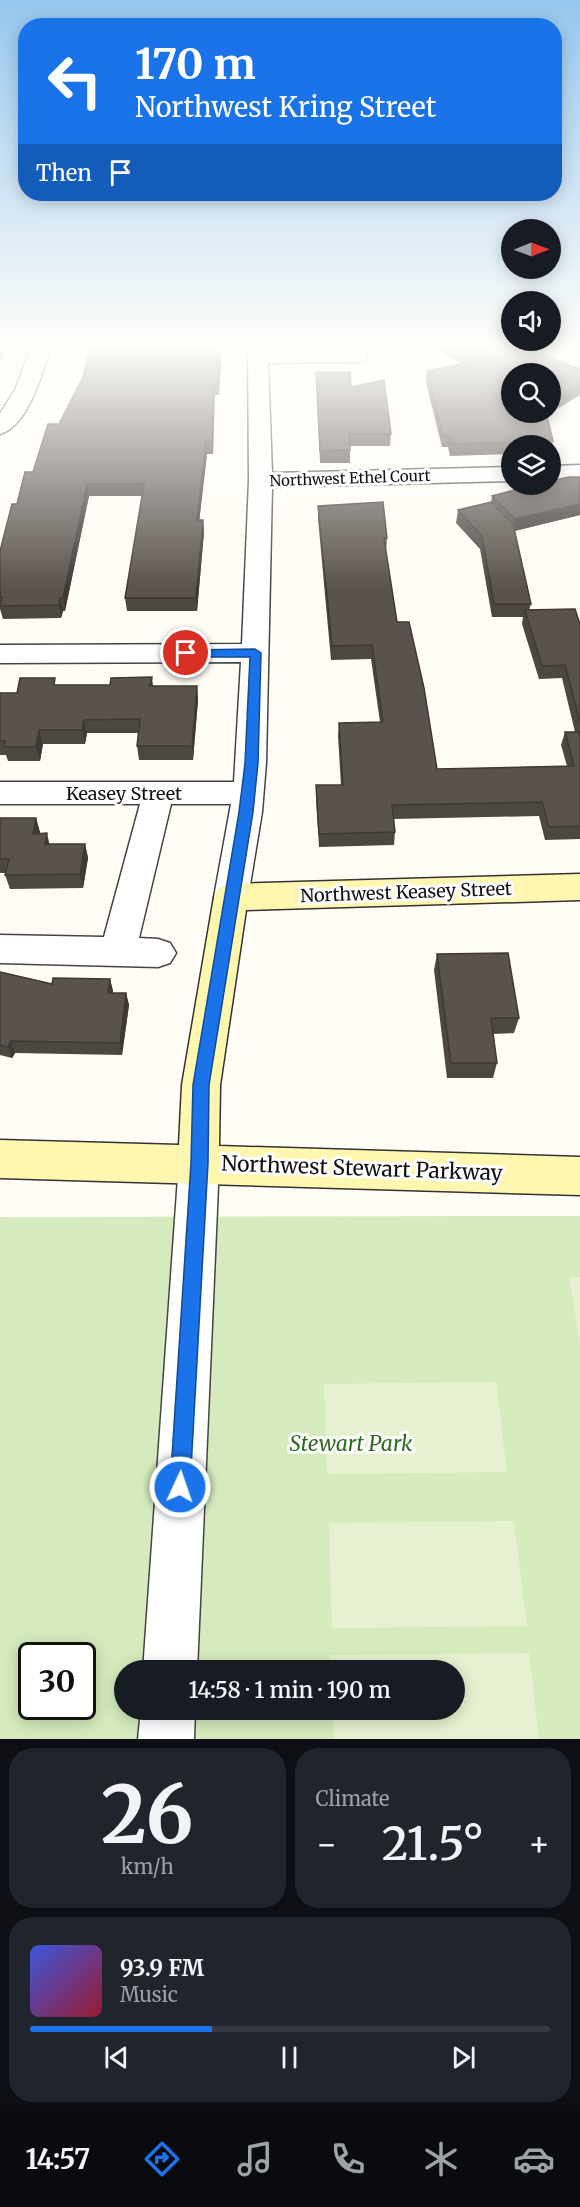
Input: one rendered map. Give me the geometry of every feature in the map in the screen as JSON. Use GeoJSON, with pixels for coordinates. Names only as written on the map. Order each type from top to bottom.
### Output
{"type":"FeatureCollection","features":[{"type":"Feature","properties":{"kind":"street"},"geometry":{"type":"LineString","coordinates":[[171,1660],[199,1163],[201,1085],[251,763],[261,480],[260,425]]}},
{"type":"Feature","properties":{"kind":"street"},"geometry":{"type":"LineString","coordinates":[[561,473],[580,472]]}},
{"type":"Feature","properties":{"kind":"street","name":"Northwest Ethel Court"},"geometry":{"type":"LineString","coordinates":[[261,480],[501,474]]}},
{"type":"Feature","properties":{"kind":"street"},"geometry":{"type":"LineString","coordinates":[[0,654],[255,653]]}},
{"type":"Feature","properties":{"kind":"street","name":"Keasey Street"},"geometry":{"type":"LineString","coordinates":[[0,793],[248,793]]}},
{"type":"Feature","properties":{"kind":"street"},"geometry":{"type":"LineString","coordinates":[[118,952],[158,793]]}},
{"type":"Feature","properties":{"kind":"street","name":"Northwest Keasey Street"},"geometry":{"type":"LineString","coordinates":[[231,897],[580,886]]}},
{"type":"Feature","properties":{"kind":"street"},"geometry":{"type":"LineString","coordinates":[[0,949],[158,953]]}},
{"type":"Feature","properties":{"kind":"street","name":"Northwest Stewart Parkway"},"geometry":{"type":"LineString","coordinates":[[0,1159],[199,1163],[580,1176]]}},
{"type":"Feature","properties":{"kind":"street"},"geometry":{"type":"LineString","coordinates":[[166,1739],[167,1720]]}},
{"type":"Feature","properties":{"kind":"green space","name":"Stewart Park"},"geometry":{"type":"Polygon","coordinates":[[[580,1216],[580,1739],[0,1739],[0,1217],[580,1216]]]}},
{"type":"Feature","properties":{"kind":"green space"},"geometry":{"type":"Polygon","coordinates":[[[569,1277],[580,1277],[580,1344],[569,1277]]]}},
{"type":"Feature","properties":{"kind":"green space"},"geometry":{"type":"Polygon","coordinates":[[[496,1382],[507,1472],[327,1474],[324,1384],[496,1382]]]}},
{"type":"Feature","properties":{"kind":"green space"},"geometry":{"type":"Polygon","coordinates":[[[514,1521],[527,1626],[332,1628],[329,1523],[514,1521]]]}},
{"type":"Feature","properties":{"kind":"green space"},"geometry":{"type":"Polygon","coordinates":[[[529,1653],[539,1739],[334,1739],[333,1720],[465,1720],[465,1660],[331,1660],[331,1655],[529,1653]]]}},
{"type":"Feature","properties":{"kind":"building"},"geometry":{"type":"Polygon","coordinates":[[[48,425],[212,425],[212,442],[206,442],[197,520],[203,520],[196,598],[125,598],[144,484],[87,484],[63,598],[60,598],[59,605],[0,606],[2,597],[0,597],[0,551],[12,504],[17,504],[25,472],[33,472],[48,425]]]}},
{"type":"Feature","properties":{"kind":"building"},"geometry":{"type":"Polygon","coordinates":[[[319,425],[390,425],[391,434],[349,434],[350,450],[320,451],[319,425]]]}},
{"type":"Feature","properties":{"kind":"building"},"geometry":{"type":"Polygon","coordinates":[[[441,425],[549,425],[552,435],[501,435],[501,443],[451,444],[450,435],[443,435],[441,425]]]}},
{"type":"Feature","properties":{"kind":"building"},"geometry":{"type":"Polygon","coordinates":[[[580,477],[580,504],[515,519],[492,496],[501,494],[561,495],[561,479],[580,477]]]}},
{"type":"Feature","properties":{"kind":"building"},"geometry":{"type":"Polygon","coordinates":[[[383,502],[387,538],[384,538],[397,622],[409,622],[424,688],[437,769],[574,766],[565,732],[580,732],[580,826],[549,827],[542,802],[392,805],[395,832],[319,834],[316,785],[343,785],[339,723],[383,722],[372,645],[332,646],[318,506],[383,502]]]}},
{"type":"Feature","properties":{"kind":"building"},"geometry":{"type":"Polygon","coordinates":[[[491,502],[513,524],[531,604],[494,604],[482,536],[458,510],[491,502]]]}},
{"type":"Feature","properties":{"kind":"building"},"geometry":{"type":"Polygon","coordinates":[[[575,609],[580,624],[580,722],[565,665],[542,666],[525,610],[575,609]]]}},
{"type":"Feature","properties":{"kind":"building"},"geometry":{"type":"Polygon","coordinates":[[[152,677],[150,686],[197,686],[192,746],[137,746],[140,719],[84,720],[82,730],[39,730],[36,747],[4,747],[5,741],[0,741],[0,693],[17,693],[20,678],[55,678],[54,685],[110,685],[111,678],[152,677]]]}},
{"type":"Feature","properties":{"kind":"building"},"geometry":{"type":"Polygon","coordinates":[[[0,818],[36,818],[33,834],[47,833],[45,844],[85,844],[80,874],[5,875],[9,859],[0,859],[0,818]]]}},
{"type":"Feature","properties":{"kind":"building"},"geometry":{"type":"Polygon","coordinates":[[[508,953],[519,1018],[491,1018],[497,1063],[451,1063],[437,954],[508,953]]]}},
{"type":"Feature","properties":{"kind":"building"},"geometry":{"type":"Polygon","coordinates":[[[0,972],[52,984],[53,978],[110,979],[108,993],[126,993],[120,1043],[11,1041],[8,1047],[0,1045],[0,972]]]}},
{"type":"Feature","properties":{"kind":"route"},"geometry":{"type":"LineString","coordinates":[[180,1487],[199,1163],[201,1085],[246,812],[251,763],[255,653],[186,653]]}}]}
